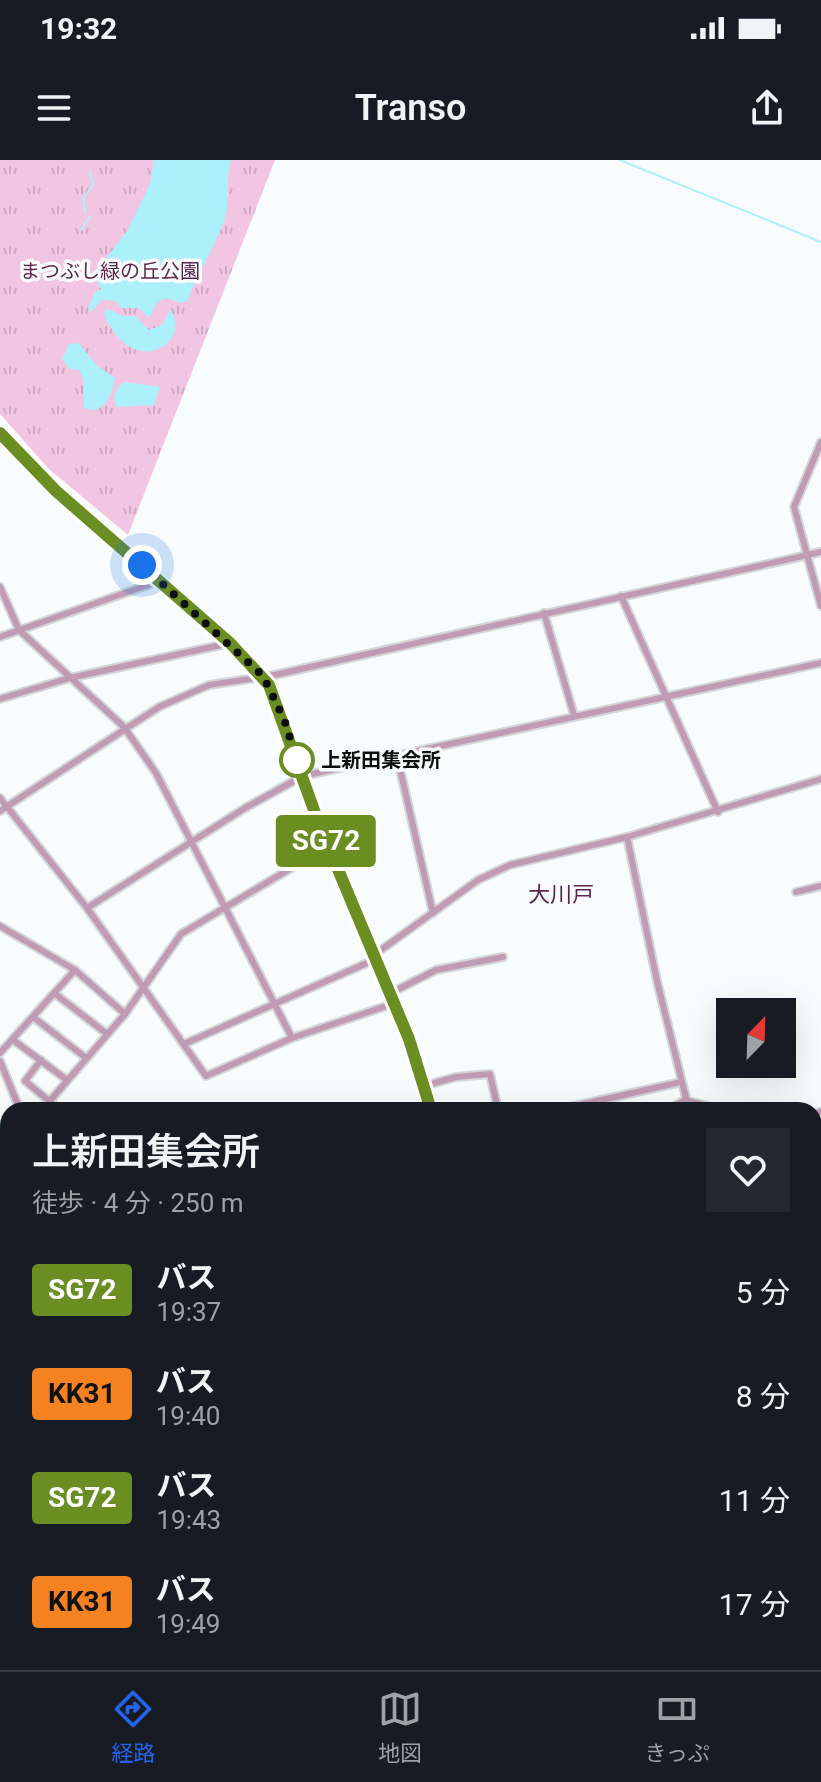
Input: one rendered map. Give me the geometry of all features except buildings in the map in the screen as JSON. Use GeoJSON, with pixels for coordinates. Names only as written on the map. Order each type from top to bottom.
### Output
{"type":"FeatureCollection","features":[{"type":"Feature","properties":{"kind":"main road"},"geometry":{"type":"LineString","coordinates":[[0,433],[56,491],[230,643],[263,676],[284,719],[328,846],[395,1003],[429,1102]]}},
{"type":"Feature","properties":{"kind":"street"},"geometry":{"type":"LineString","coordinates":[[821,442],[794,507],[821,606]]}},
{"type":"Feature","properties":{"kind":"street"},"geometry":{"type":"LineString","coordinates":[[0,811],[6,804],[124,727],[209,685],[263,676],[821,552]]}},
{"type":"Feature","properties":{"kind":"street"},"geometry":{"type":"LineString","coordinates":[[0,637],[159,581]]}},
{"type":"Feature","properties":{"kind":"street"},"geometry":{"type":"LineString","coordinates":[[0,587],[19,630],[124,727],[156,773],[227,905],[292,1038]]}},
{"type":"Feature","properties":{"kind":"street"},"geometry":{"type":"LineString","coordinates":[[621,596],[718,812]]}},
{"type":"Feature","properties":{"kind":"street"},"geometry":{"type":"LineString","coordinates":[[544,613],[574,715]]}},
{"type":"Feature","properties":{"kind":"street"},"geometry":{"type":"LineString","coordinates":[[0,699],[70,678],[230,643]]}},
{"type":"Feature","properties":{"kind":"street"},"geometry":{"type":"LineString","coordinates":[[87,908],[193,840],[303,776],[821,663]]}},
{"type":"Feature","properties":{"kind":"street"},"geometry":{"type":"LineString","coordinates":[[397,756],[433,913]]}},
{"type":"Feature","properties":{"kind":"street"},"geometry":{"type":"LineString","coordinates":[[184,1044],[375,957],[478,880],[510,865],[718,812],[821,779]]}},
{"type":"Feature","properties":{"kind":"street"},"geometry":{"type":"LineString","coordinates":[[0,798],[87,908],[206,1076],[292,1038],[395,1003]]}},
{"type":"Feature","properties":{"kind":"street"},"geometry":{"type":"LineString","coordinates":[[627,837],[685,1100]]}},
{"type":"Feature","properties":{"kind":"street"},"geometry":{"type":"LineString","coordinates":[[41,1060],[25,1081],[50,1101],[125,1014],[181,934],[328,846]]}},
{"type":"Feature","properties":{"kind":"street"},"geometry":{"type":"LineString","coordinates":[[796,892],[821,886]]}},
{"type":"Feature","properties":{"kind":"street"},"geometry":{"type":"LineString","coordinates":[[0,926],[75,970],[125,1014]]}},
{"type":"Feature","properties":{"kind":"street"},"geometry":{"type":"LineString","coordinates":[[391,993],[436,970],[503,957]]}},
{"type":"Feature","properties":{"kind":"street"},"geometry":{"type":"LineString","coordinates":[[0,1053],[75,970]]}},
{"type":"Feature","properties":{"kind":"street"},"geometry":{"type":"LineString","coordinates":[[54,993],[107,1034]]}},
{"type":"Feature","properties":{"kind":"street"},"geometry":{"type":"LineString","coordinates":[[33,1017],[86,1058]]}},
{"type":"Feature","properties":{"kind":"street"},"geometry":{"type":"LineString","coordinates":[[13,1040],[67,1080]]}},
{"type":"Feature","properties":{"kind":"street"},"geometry":{"type":"LineString","coordinates":[[0,1061],[17,1102]]}},
{"type":"Feature","properties":{"kind":"street"},"geometry":{"type":"LineString","coordinates":[[424,1086],[456,1077],[490,1074],[496,1102]]}},
{"type":"Feature","properties":{"kind":"street"},"geometry":{"type":"LineString","coordinates":[[592,1102],[681,1082]]}},
{"type":"Feature","properties":{"kind":"street"},"geometry":{"type":"LineString","coordinates":[[681,1102],[692,1102]]}},
{"type":"Feature","properties":{"kind":"green space","name":"まつぶし緑の丘公園"},"geometry":{"type":"Polygon","coordinates":[[[0,160],[275,160],[128,535],[49,469],[0,414],[0,160]]]}},
{"type":"Feature","properties":{"kind":"water"},"geometry":{"type":"Polygon","coordinates":[[[154,160],[231,160],[227,211],[221,229],[188,300],[182,303],[165,298],[157,303],[149,318],[139,308],[121,308],[116,301],[102,300],[90,313],[88,307],[95,292],[101,289],[95,278],[99,267],[127,231],[150,184],[154,160]]]}},
{"type":"Feature","properties":{"kind":"water"},"geometry":{"type":"Polygon","coordinates":[[[108,309],[123,316],[135,316],[149,330],[162,325],[170,310],[175,331],[170,341],[161,348],[137,350],[124,343],[112,329],[104,315],[108,309]]]}},
{"type":"Feature","properties":{"kind":"water"},"geometry":{"type":"Polygon","coordinates":[[[79,343],[96,365],[115,378],[109,397],[97,409],[84,408],[83,378],[79,370],[69,369],[62,358],[69,344],[79,343]]]}},
{"type":"Feature","properties":{"kind":"water"},"geometry":{"type":"Polygon","coordinates":[[[125,382],[160,387],[154,405],[117,407],[115,393],[125,382]]]}},
{"type":"Feature","properties":{"kind":"waterway"},"geometry":{"type":"LineString","coordinates":[[620,160],[821,242]]}},
{"type":"Feature","properties":{"kind":"waterway"},"geometry":{"type":"LineString","coordinates":[[85,212],[83,198],[93,185],[90,172]]}},
{"type":"Feature","properties":{"kind":"waterway"},"geometry":{"type":"LineString","coordinates":[[81,230],[89,217]]}},
{"type":"Feature","properties":{"kind":"bus line","name":"SG72"},"geometry":{"type":"LineString","coordinates":[[0,433],[34,471],[230,643],[256,667],[269,685],[284,719],[319,824],[409,1039],[429,1102]]}},
{"type":"Feature","properties":{"kind":"place","name":"上新田集会所"},"geometry":{"type":"Point","coordinates":[297,760]}},
{"type":"Feature","properties":{"kind":"district","name":"大川戸"},"geometry":{"type":"Point","coordinates":[561,894]}},
{"type":"Feature","properties":{"kind":"route"},"geometry":{"type":"LineString","coordinates":[[142,565],[256,667],[269,685],[284,719],[297,760]]}}]}
